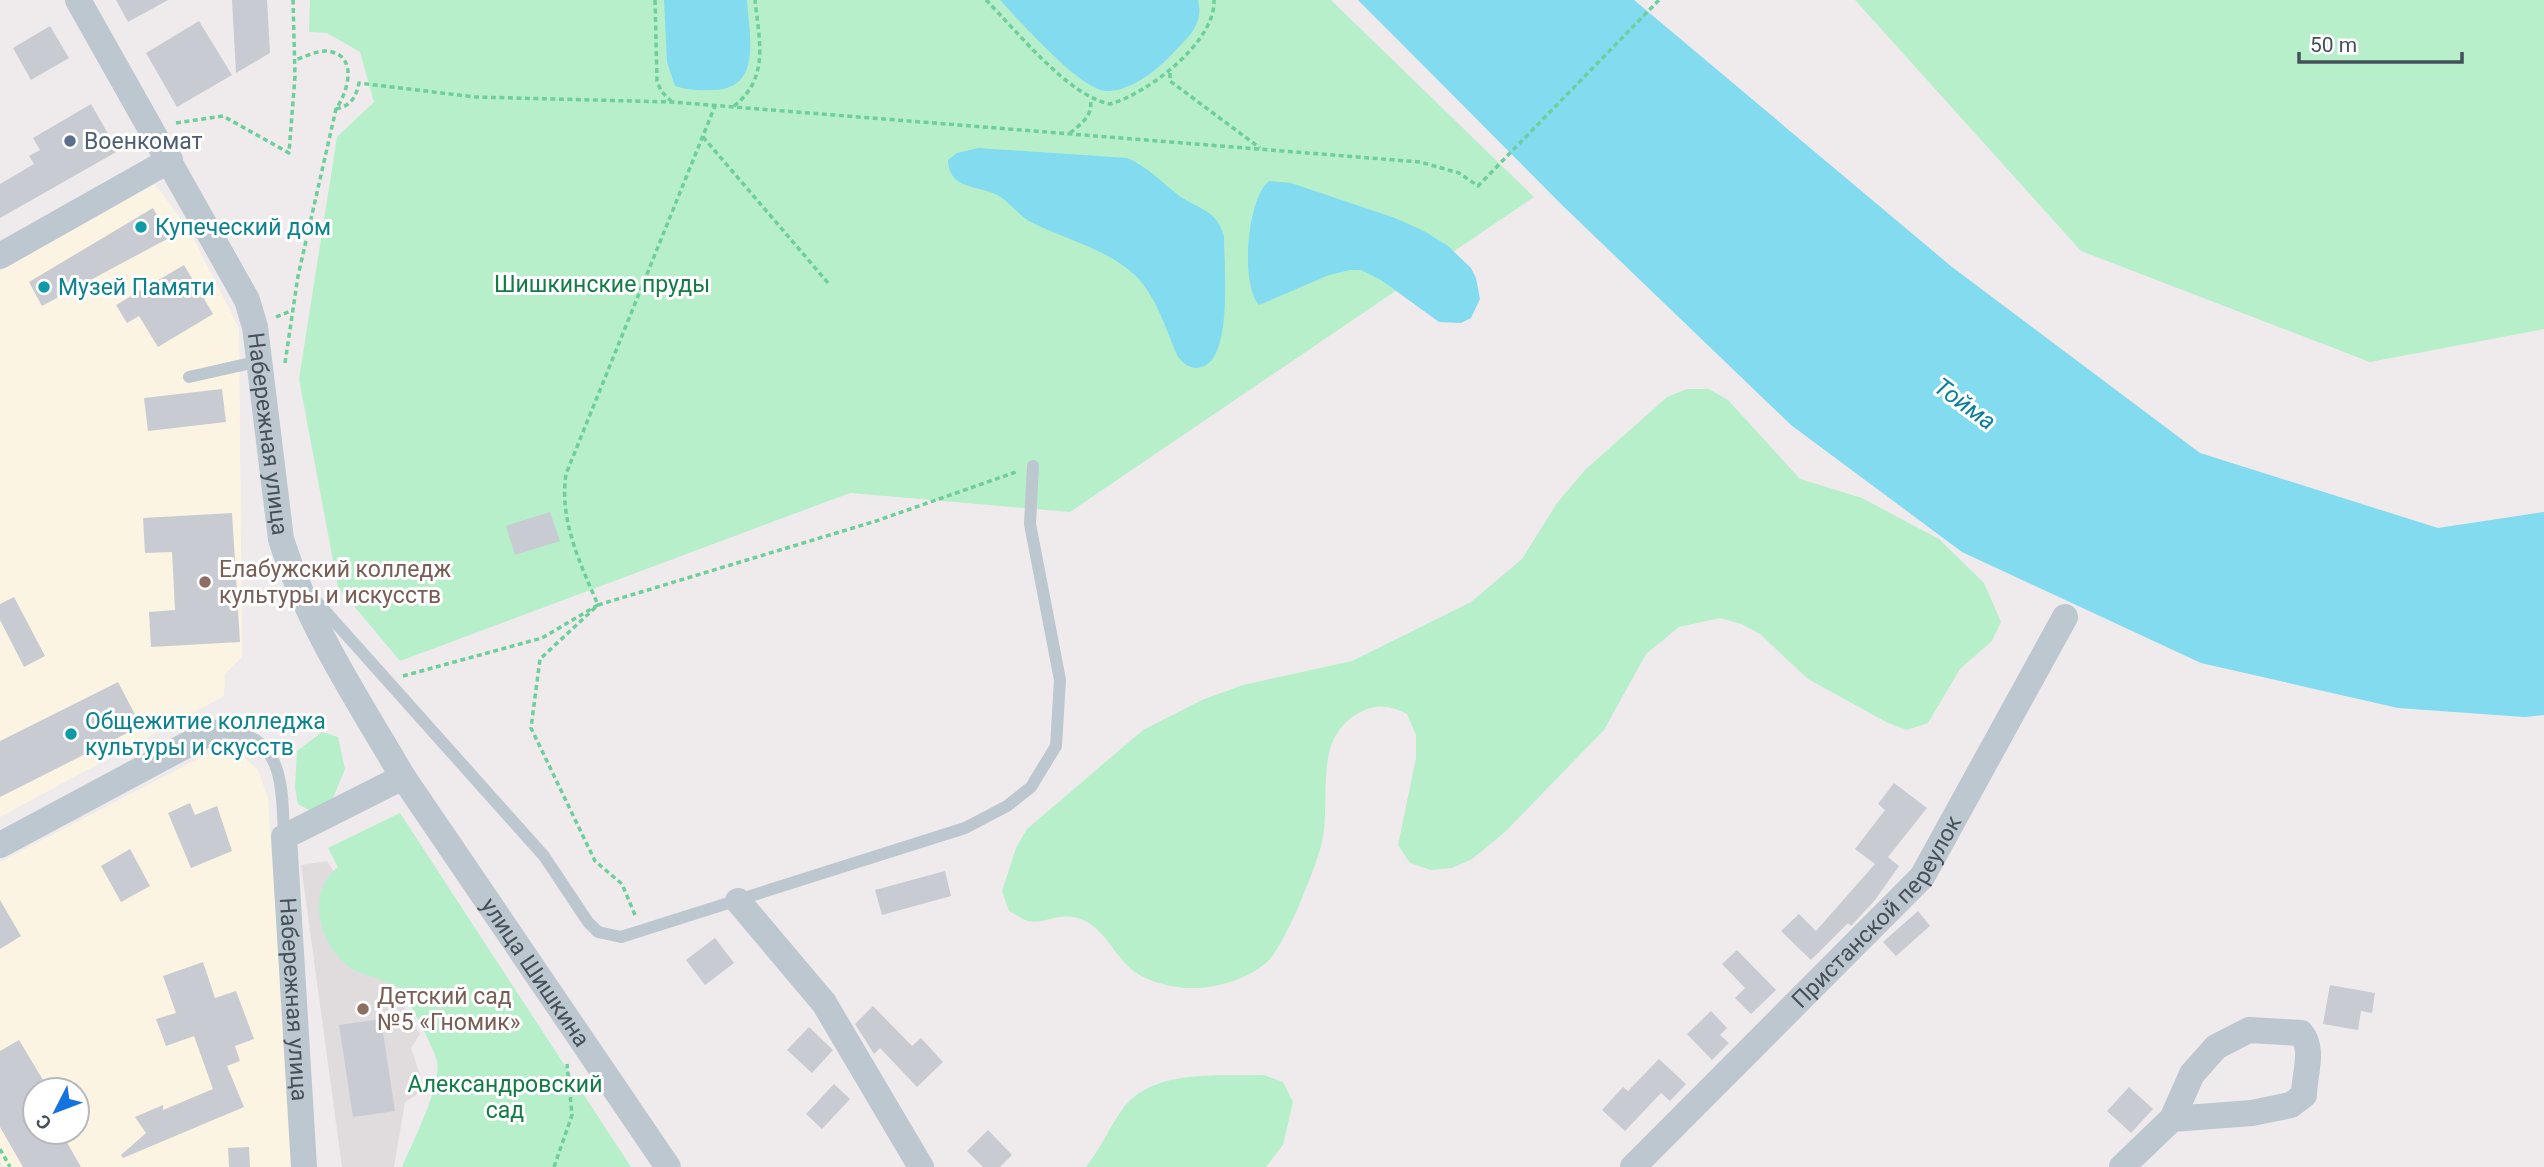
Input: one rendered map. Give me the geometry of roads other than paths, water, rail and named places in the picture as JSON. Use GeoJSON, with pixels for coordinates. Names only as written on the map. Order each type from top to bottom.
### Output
{"type":"FeatureCollection","features":[{"type":"Feature","properties":{"kind":"street","name":"Набережная улица"},"geometry":{"type":"LineString","coordinates":[[78,0],[152,127],[247,300],[256,327],[281,539],[319,633],[403,777]]}},
{"type":"Feature","properties":{"kind":"street"},"geometry":{"type":"LineString","coordinates":[[0,256],[170,160]]}},
{"type":"Feature","properties":{"kind":"street","name":"Пристанской переулок"},"geometry":{"type":"LineString","coordinates":[[1633,1167],[1922,877],[2065,617]]}},
{"type":"Feature","properties":{"kind":"street"},"geometry":{"type":"LineString","coordinates":[[0,845],[211,732]]}},
{"type":"Feature","properties":{"kind":"street"},"geometry":{"type":"LineString","coordinates":[[284,837],[403,777]]}},
{"type":"Feature","properties":{"kind":"street","name":"улица Шишкина"},"geometry":{"type":"LineString","coordinates":[[403,777],[668,1167]]}},
{"type":"Feature","properties":{"kind":"street","name":"Набережная улица"},"geometry":{"type":"LineString","coordinates":[[284,837],[304,1167]]}},
{"type":"Feature","properties":{"kind":"street"},"geometry":{"type":"LineString","coordinates":[[738,901],[824,1003],[921,1167]]}},
{"type":"Feature","properties":{"kind":"street"},"geometry":{"type":"LineString","coordinates":[[2122,1167],[2172,1119],[2192,1074],[2216,1047],[2249,1030],[2301,1033],[2306,1039],[2310,1054],[2304,1069],[2304,1095],[2291,1105],[2252,1114],[2172,1119]]}},
{"type":"Feature","properties":{"kind":"lane"},"geometry":{"type":"LineString","coordinates":[[189,377],[260,360]]}},
{"type":"Feature","properties":{"kind":"lane"},"geometry":{"type":"LineString","coordinates":[[302,596],[318,603],[544,856],[588,922],[598,932],[615,937],[738,901],[965,828],[1007,806],[1031,787],[1056,746],[1060,680],[1030,524],[1033,466]]}},
{"type":"Feature","properties":{"kind":"lane"},"geometry":{"type":"LineString","coordinates":[[211,732],[246,735],[270,754],[282,783],[284,837]]}},
{"type":"Feature","properties":{"kind":"water"},"geometry":{"type":"Polygon","coordinates":[[[664,0],[747,0],[750,58],[740,80],[729,87],[713,90],[675,86],[667,62],[664,0]]]}},
{"type":"Feature","properties":{"kind":"water"},"geometry":{"type":"Polygon","coordinates":[[[1000,0],[1198,0],[1199,15],[1190,34],[1169,58],[1135,83],[1125,88],[1106,91],[1081,79],[1066,67],[1000,0]]]}},
{"type":"Feature","properties":{"kind":"water","name":"Тойма"},"geometry":{"type":"Polygon","coordinates":[[[1358,0],[1634,0],[1952,267],[2200,453],[2438,528],[2544,512],[2544,715],[2524,717],[2398,708],[2201,663],[1962,552],[1791,425],[1563,206],[1358,0]]]}},
{"type":"Feature","properties":{"kind":"water"},"geometry":{"type":"Polygon","coordinates":[[[978,148],[1127,158],[1184,199],[1212,215],[1224,237],[1225,309],[1219,347],[1212,360],[1195,368],[1188,366],[1178,357],[1153,299],[1138,278],[1118,262],[1028,220],[995,194],[958,181],[949,169],[948,160],[957,153],[978,148]]]}},
{"type":"Feature","properties":{"kind":"water"},"geometry":{"type":"Polygon","coordinates":[[[1269,181],[1291,183],[1395,218],[1448,246],[1471,268],[1476,278],[1480,299],[1471,318],[1461,323],[1439,322],[1381,280],[1361,270],[1329,275],[1259,305],[1249,280],[1249,242],[1255,205],[1261,190],[1269,181]]]}},
{"type":"Feature","properties":{"kind":"place","name":"Военкомат"},"geometry":{"type":"Point","coordinates":[70,141]}},
{"type":"Feature","properties":{"kind":"place","name":"Купеческий дом"},"geometry":{"type":"Point","coordinates":[141,227]}},
{"type":"Feature","properties":{"kind":"place","name":"Музей Памяти"},"geometry":{"type":"Point","coordinates":[44,287]}},
{"type":"Feature","properties":{"kind":"place","name":"Елабужский колледж культуры и искусств"},"geometry":{"type":"Point","coordinates":[205,582]}},
{"type":"Feature","properties":{"kind":"place","name":"Общежитие колледжа культуры и скусств"},"geometry":{"type":"Point","coordinates":[71,734]}},
{"type":"Feature","properties":{"kind":"place","name":"Детский сад №5 «Гномик»"},"geometry":{"type":"Point","coordinates":[363,1009]}},
{"type":"Feature","properties":{"kind":"park label","name":"Шишкинские пруды"},"geometry":{"type":"Point","coordinates":[602,284]}},
{"type":"Feature","properties":{"kind":"park label","name":"Александровский сад"},"geometry":{"type":"Point","coordinates":[505,1097]}}]}
